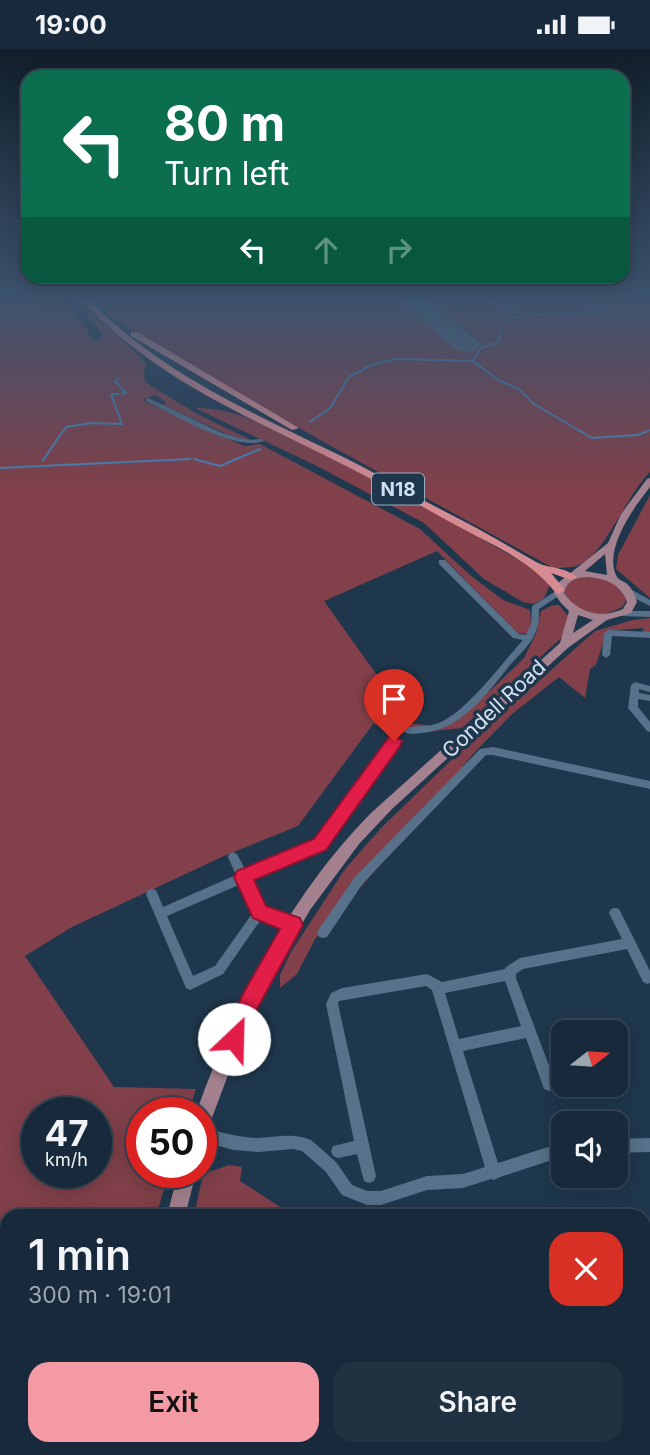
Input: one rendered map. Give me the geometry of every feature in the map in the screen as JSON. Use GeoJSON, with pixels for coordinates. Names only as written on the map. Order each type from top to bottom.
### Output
{"type":"FeatureCollection","features":[{"type":"Feature","properties":{"kind":"highway","name":"N18"},"geometry":{"type":"LineString","coordinates":[[153,360],[233,409],[368,474],[482,535],[542,570],[564,599]]}},
{"type":"Feature","properties":{"kind":"highway","name":"N18"},"geometry":{"type":"LineString","coordinates":[[178,360],[277,418],[551,570],[572,576]]}},
{"type":"Feature","properties":{"kind":"main road"},"geometry":{"type":"LineString","coordinates":[[613,579],[609,569],[611,545],[630,507],[650,481]]}},
{"type":"Feature","properties":{"kind":"main road"},"geometry":{"type":"LineString","coordinates":[[565,644],[564,599],[572,576],[611,545]]}},
{"type":"Feature","properties":{"kind":"main road"},"geometry":{"type":"LineString","coordinates":[[564,599],[603,618],[622,614],[630,607],[629,592],[613,579],[597,575],[572,576]]}},
{"type":"Feature","properties":{"kind":"main road","name":"Condell Road"},"geometry":{"type":"LineString","coordinates":[[210,1097],[251,1000],[293,925],[356,838],[565,644],[603,618]]}},
{"type":"Feature","properties":{"kind":"main road"},"geometry":{"type":"LineString","coordinates":[[178,1209],[183,1188]]}},
{"type":"Feature","properties":{"kind":"street"},"geometry":{"type":"LineString","coordinates":[[148,400],[229,437],[246,442],[261,442]]}},
{"type":"Feature","properties":{"kind":"street"},"geometry":{"type":"LineString","coordinates":[[442,562],[516,636],[529,638]]}},
{"type":"Feature","properties":{"kind":"street"},"geometry":{"type":"LineString","coordinates":[[629,592],[650,603]]}},
{"type":"Feature","properties":{"kind":"street"},"geometry":{"type":"LineString","coordinates":[[406,730],[444,725],[460,713],[529,638],[535,624],[535,608],[547,601],[564,599]]}},
{"type":"Feature","properties":{"kind":"street"},"geometry":{"type":"LineString","coordinates":[[622,614],[650,614]]}},
{"type":"Feature","properties":{"kind":"street"},"geometry":{"type":"LineString","coordinates":[[606,655],[608,633],[650,635]]}},
{"type":"Feature","properties":{"kind":"street"},"geometry":{"type":"LineString","coordinates":[[650,689],[635,685],[633,695],[633,708],[650,729]]}},
{"type":"Feature","properties":{"kind":"street"},"geometry":{"type":"LineString","coordinates":[[633,695],[650,698]]}},
{"type":"Feature","properties":{"kind":"street"},"geometry":{"type":"LineString","coordinates":[[160,914],[320,844],[394,741]]}},
{"type":"Feature","properties":{"kind":"street"},"geometry":{"type":"LineString","coordinates":[[323,933],[359,880],[483,752],[493,751],[650,785]]}},
{"type":"Feature","properties":{"kind":"street"},"geometry":{"type":"LineString","coordinates":[[233,857],[260,912],[293,925]]}},
{"type":"Feature","properties":{"kind":"street"},"geometry":{"type":"LineString","coordinates":[[152,894],[190,984],[219,970],[260,912]]}},
{"type":"Feature","properties":{"kind":"street"},"geometry":{"type":"LineString","coordinates":[[615,913],[648,978]]}},
{"type":"Feature","properties":{"kind":"street"},"geometry":{"type":"LineString","coordinates":[[438,989],[510,974],[515,966],[520,964],[630,943]]}},
{"type":"Feature","properties":{"kind":"street"},"geometry":{"type":"LineString","coordinates":[[510,974],[549,1084]]}},
{"type":"Feature","properties":{"kind":"street"},"geometry":{"type":"LineString","coordinates":[[369,1176],[333,1009],[335,997],[427,980],[433,982],[438,989],[494,1173]]}},
{"type":"Feature","properties":{"kind":"street"},"geometry":{"type":"LineString","coordinates":[[455,1046],[529,1031]]}},
{"type":"Feature","properties":{"kind":"street"},"geometry":{"type":"LineString","coordinates":[[217,1138],[233,1143],[258,1145],[293,1142],[306,1145],[331,1167],[347,1190],[367,1198],[381,1198],[427,1183],[463,1181],[551,1153]]}},
{"type":"Feature","properties":{"kind":"street"},"geometry":{"type":"LineString","coordinates":[[628,1146],[650,1145]]}},
{"type":"Feature","properties":{"kind":"street"},"geometry":{"type":"LineString","coordinates":[[338,1151],[362,1146]]}},
{"type":"Feature","properties":{"kind":"shaded area"},"geometry":{"type":"Polygon","coordinates":[[[0,360],[143,360],[146,363],[145,382],[197,414],[255,442],[229,435],[163,405],[166,402],[155,395],[142,400],[244,446],[260,444],[420,529],[470,575],[503,600],[530,610],[531,627],[527,634],[518,633],[437,551],[324,601],[399,706],[393,711],[401,722],[442,727],[466,714],[524,658],[536,634],[541,611],[559,605],[569,617],[569,631],[462,728],[412,733],[373,724],[298,826],[224,856],[72,927],[25,956],[114,1087],[196,1089],[193,1097],[126,1097],[126,1188],[164,1188],[158,1209],[0,1209],[0,360]]]}},
{"type":"Feature","properties":{"kind":"shaded area"},"geometry":{"type":"Polygon","coordinates":[[[181,360],[650,360],[650,472],[599,547],[578,566],[555,569],[322,441],[181,360]]]}},
{"type":"Feature","properties":{"kind":"shaded area"},"geometry":{"type":"Polygon","coordinates":[[[195,408],[230,412],[265,425],[465,529],[545,575],[551,583],[544,598],[534,604],[523,602],[484,579],[424,523],[315,465],[195,408]]]}},
{"type":"Feature","properties":{"kind":"shaded area"},"geometry":{"type":"Polygon","coordinates":[[[650,495],[650,598],[616,569],[618,555],[650,495]]]}},
{"type":"Feature","properties":{"kind":"shaded area"},"geometry":{"type":"Polygon","coordinates":[[[581,576],[601,578],[613,583],[626,598],[624,605],[617,610],[599,614],[590,613],[574,605],[564,591],[566,584],[581,576]]]}},
{"type":"Feature","properties":{"kind":"shaded area"},"geometry":{"type":"Polygon","coordinates":[[[650,618],[650,633],[643,633],[643,628],[607,631],[596,665],[590,669],[585,698],[559,677],[512,714],[473,754],[315,939],[297,974],[280,988],[280,975],[291,952],[345,869],[381,828],[471,741],[595,631],[650,618]]]}},
{"type":"Feature","properties":{"kind":"shaded area"},"geometry":{"type":"Polygon","coordinates":[[[229,1165],[242,1167],[240,1181],[283,1209],[196,1209],[200,1188],[217,1188],[217,1169],[229,1165]]]}},
{"type":"Feature","properties":{"kind":"waterway"},"geometry":{"type":"LineString","coordinates":[[310,422],[330,408],[349,377],[371,365],[393,360]]}},
{"type":"Feature","properties":{"kind":"waterway"},"geometry":{"type":"LineString","coordinates":[[419,360],[473,361]]}},
{"type":"Feature","properties":{"kind":"waterway"},"geometry":{"type":"LineString","coordinates":[[473,361],[498,380],[519,389],[534,404],[592,438],[638,435],[650,430]]}},
{"type":"Feature","properties":{"kind":"waterway"},"geometry":{"type":"LineString","coordinates":[[118,378],[115,381],[126,393],[122,394]]}},
{"type":"Feature","properties":{"kind":"waterway"},"geometry":{"type":"LineString","coordinates":[[43,460],[66,427],[92,423],[122,424],[111,394],[118,394]]}},
{"type":"Feature","properties":{"kind":"waterway"},"geometry":{"type":"LineString","coordinates":[[194,459],[220,466],[260,449]]}},
{"type":"Feature","properties":{"kind":"waterway"},"geometry":{"type":"LineString","coordinates":[[0,468],[190,459]]}},
{"type":"Feature","properties":{"kind":"route"},"geometry":{"type":"LineString","coordinates":[[234,1039],[251,1000],[293,925],[260,912],[243,877],[320,844],[394,741]]}}]}
